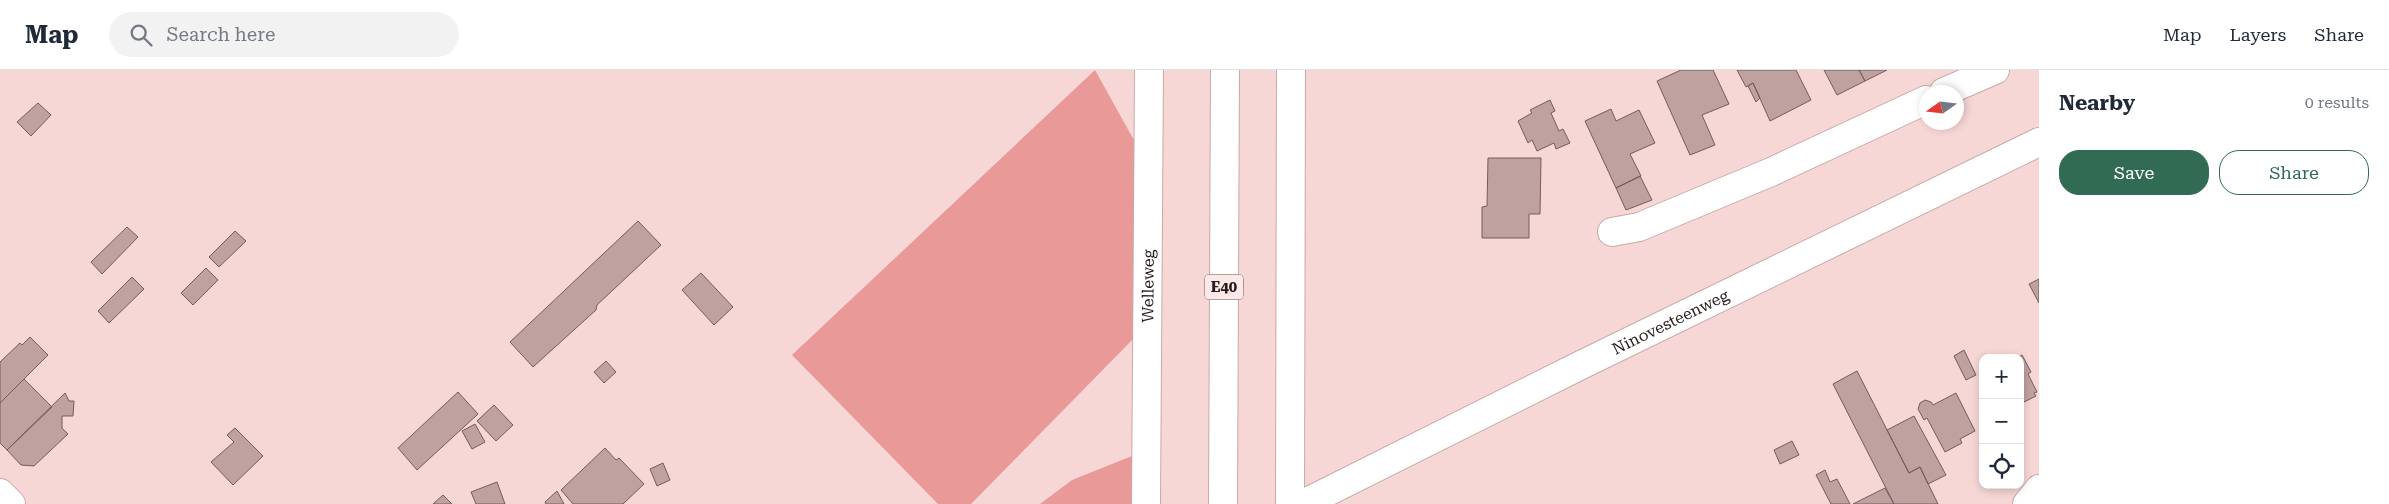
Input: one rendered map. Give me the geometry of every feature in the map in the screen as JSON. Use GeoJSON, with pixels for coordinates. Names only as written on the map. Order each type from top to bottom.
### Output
{"type":"FeatureCollection","features":[{"type":"Feature","properties":{"kind":"main road","name":"Welleweg"},"geometry":{"type":"LineString","coordinates":[[1146,504],[1149,70]]}},
{"type":"Feature","properties":{"kind":"main road","name":"E40"},"geometry":{"type":"LineString","coordinates":[[1224,504],[1225,70]]}},
{"type":"Feature","properties":{"kind":"main road"},"geometry":{"type":"LineString","coordinates":[[1290,504],[1292,70]]}},
{"type":"Feature","properties":{"kind":"main road"},"geometry":{"type":"LineString","coordinates":[[1960,85],[1995,70]]}},
{"type":"Feature","properties":{"kind":"main road"},"geometry":{"type":"LineString","coordinates":[[1612,232],[1639,227],[1771,172],[1919,103]]}},
{"type":"Feature","properties":{"kind":"main road","name":"Ninovesteenweg"},"geometry":{"type":"LineString","coordinates":[[1303,504],[1606,353],[2039,142]]}},
{"type":"Feature","properties":{"kind":"main road"},"geometry":{"type":"LineString","coordinates":[[2028,504],[2039,489]]}},
{"type":"Feature","properties":{"kind":"main road"},"geometry":{"type":"LineString","coordinates":[[0,493],[11,504]]}},
{"type":"Feature","properties":{"kind":"shaded area"},"geometry":{"type":"Polygon","coordinates":[[[1095,70],[1140,151],[1138,334],[971,504],[938,504],[792,355],[1095,70]]]}},
{"type":"Feature","properties":{"kind":"shaded area"},"geometry":{"type":"Polygon","coordinates":[[[1132,456],[1132,504],[1040,504],[1072,480],[1132,456]]]}},
{"type":"Feature","properties":{"kind":"building"},"geometry":{"type":"Polygon","coordinates":[[[1681,70],[1713,70],[1729,104],[1702,115],[1715,145],[1690,155],[1657,81],[1681,70]]]}},
{"type":"Feature","properties":{"kind":"building"},"geometry":{"type":"Polygon","coordinates":[[[1737,70],[1796,70],[1811,100],[1770,121],[1753,83],[1746,87],[1737,70]]]}},
{"type":"Feature","properties":{"kind":"building"},"geometry":{"type":"Polygon","coordinates":[[[1824,70],[1859,70],[1865,81],[1837,95],[1824,70]]]}},
{"type":"Feature","properties":{"kind":"building"},"geometry":{"type":"Polygon","coordinates":[[[1859,70],[1887,70],[1865,81],[1859,70]]]}},
{"type":"Feature","properties":{"kind":"building"},"geometry":{"type":"Polygon","coordinates":[[[1753,83],[1760,98],[1756,102],[1748,86],[1753,83]]]}},
{"type":"Feature","properties":{"kind":"building"},"geometry":{"type":"Polygon","coordinates":[[[1550,100],[1555,111],[1551,113],[1559,131],[1563,129],[1570,143],[1556,149],[1554,143],[1537,151],[1532,140],[1528,143],[1518,121],[1532,113],[1530,110],[1550,100]]]}},
{"type":"Feature","properties":{"kind":"building"},"geometry":{"type":"Polygon","coordinates":[[[38,103],[51,115],[31,136],[17,122],[38,103]]]}},
{"type":"Feature","properties":{"kind":"building"},"geometry":{"type":"Polygon","coordinates":[[[1611,109],[1616,121],[1639,110],[1655,143],[1630,154],[1641,176],[1616,188],[1585,121],[1611,109]]]}},
{"type":"Feature","properties":{"kind":"building"},"geometry":{"type":"Polygon","coordinates":[[[1488,158],[1541,158],[1540,214],[1529,214],[1529,238],[1482,238],[1482,207],[1487,206],[1488,158]]]}},
{"type":"Feature","properties":{"kind":"building"},"geometry":{"type":"Polygon","coordinates":[[[1640,176],[1652,200],[1626,210],[1616,188],[1640,176]]]}},
{"type":"Feature","properties":{"kind":"building"},"geometry":{"type":"Polygon","coordinates":[[[638,221],[661,245],[597,305],[596,310],[533,367],[510,342],[638,221]]]}},
{"type":"Feature","properties":{"kind":"building"},"geometry":{"type":"Polygon","coordinates":[[[127,227],[138,237],[102,274],[91,262],[127,227]]]}},
{"type":"Feature","properties":{"kind":"building"},"geometry":{"type":"Polygon","coordinates":[[[235,231],[246,241],[219,267],[209,257],[235,231]]]}},
{"type":"Feature","properties":{"kind":"building"},"geometry":{"type":"Polygon","coordinates":[[[206,268],[218,280],[193,305],[181,293],[206,268]]]}},
{"type":"Feature","properties":{"kind":"building"},"geometry":{"type":"Polygon","coordinates":[[[701,273],[733,307],[714,325],[682,290],[701,273]]]}},
{"type":"Feature","properties":{"kind":"building"},"geometry":{"type":"Polygon","coordinates":[[[132,277],[144,289],[109,323],[98,311],[132,277]]]}},
{"type":"Feature","properties":{"kind":"building"},"geometry":{"type":"Polygon","coordinates":[[[2039,279],[2039,303],[2029,284],[2039,279]]]}},
{"type":"Feature","properties":{"kind":"building"},"geometry":{"type":"Polygon","coordinates":[[[30,337],[48,355],[0,403],[0,362],[20,343],[22,345],[30,337]]]}},
{"type":"Feature","properties":{"kind":"building"},"geometry":{"type":"Polygon","coordinates":[[[1964,350],[1976,375],[1966,380],[1954,356],[1964,350]]]}},
{"type":"Feature","properties":{"kind":"building"},"geometry":{"type":"Polygon","coordinates":[[[2024,359],[2031,372],[2028,374],[2037,392],[2034,393],[2036,396],[2024,402],[2024,359]]]}},
{"type":"Feature","properties":{"kind":"building"},"geometry":{"type":"Polygon","coordinates":[[[606,361],[616,372],[604,383],[594,372],[606,361]]]}},
{"type":"Feature","properties":{"kind":"building"},"geometry":{"type":"Polygon","coordinates":[[[1857,371],[1909,473],[1920,467],[1938,504],[1894,504],[1833,384],[1857,371]]]}},
{"type":"Feature","properties":{"kind":"building"},"geometry":{"type":"Polygon","coordinates":[[[24,379],[52,407],[7,450],[0,443],[0,403],[24,379]]]}},
{"type":"Feature","properties":{"kind":"building"},"geometry":{"type":"Polygon","coordinates":[[[458,392],[478,414],[417,470],[398,448],[458,392]]]}},
{"type":"Feature","properties":{"kind":"building"},"geometry":{"type":"Polygon","coordinates":[[[65,393],[69,401],[74,401],[73,416],[62,416],[62,428],[68,434],[34,466],[21,465],[7,450],[65,393]]]}},
{"type":"Feature","properties":{"kind":"building"},"geometry":{"type":"Polygon","coordinates":[[[1956,393],[1975,431],[1960,439],[1962,443],[1945,452],[1927,418],[1924,420],[1918,409],[1920,403],[1925,400],[1933,405],[1956,393]]]}},
{"type":"Feature","properties":{"kind":"building"},"geometry":{"type":"Polygon","coordinates":[[[494,405],[513,425],[496,441],[477,421],[494,405]]]}},
{"type":"Feature","properties":{"kind":"building"},"geometry":{"type":"Polygon","coordinates":[[[1914,416],[1946,475],[1928,484],[1920,467],[1909,473],[1887,430],[1914,416]]]}},
{"type":"Feature","properties":{"kind":"building"},"geometry":{"type":"Polygon","coordinates":[[[475,424],[485,442],[472,449],[462,431],[475,424]]]}},
{"type":"Feature","properties":{"kind":"building"},"geometry":{"type":"Polygon","coordinates":[[[235,428],[263,456],[233,485],[211,462],[234,442],[227,435],[235,428]]]}},
{"type":"Feature","properties":{"kind":"building"},"geometry":{"type":"Polygon","coordinates":[[[1792,441],[1799,455],[1780,464],[1774,450],[1792,441]]]}},
{"type":"Feature","properties":{"kind":"building"},"geometry":{"type":"Polygon","coordinates":[[[605,448],[616,460],[619,458],[644,484],[623,504],[573,504],[561,490],[605,448]]]}},
{"type":"Feature","properties":{"kind":"building"},"geometry":{"type":"Polygon","coordinates":[[[663,463],[670,480],[657,486],[650,469],[663,463]]]}},
{"type":"Feature","properties":{"kind":"building"},"geometry":{"type":"Polygon","coordinates":[[[1825,470],[1830,482],[1837,479],[1850,504],[1831,504],[1816,475],[1825,470]]]}},
{"type":"Feature","properties":{"kind":"building"},"geometry":{"type":"Polygon","coordinates":[[[497,482],[505,504],[476,504],[471,492],[497,482]]]}},
{"type":"Feature","properties":{"kind":"building"},"geometry":{"type":"Polygon","coordinates":[[[1885,488],[1894,504],[1853,504],[1885,488]]]}},
{"type":"Feature","properties":{"kind":"building"},"geometry":{"type":"Polygon","coordinates":[[[557,491],[564,504],[546,504],[545,502],[557,491]]]}},
{"type":"Feature","properties":{"kind":"building"},"geometry":{"type":"Polygon","coordinates":[[[443,495],[452,504],[433,504],[443,495]]]}}]}
